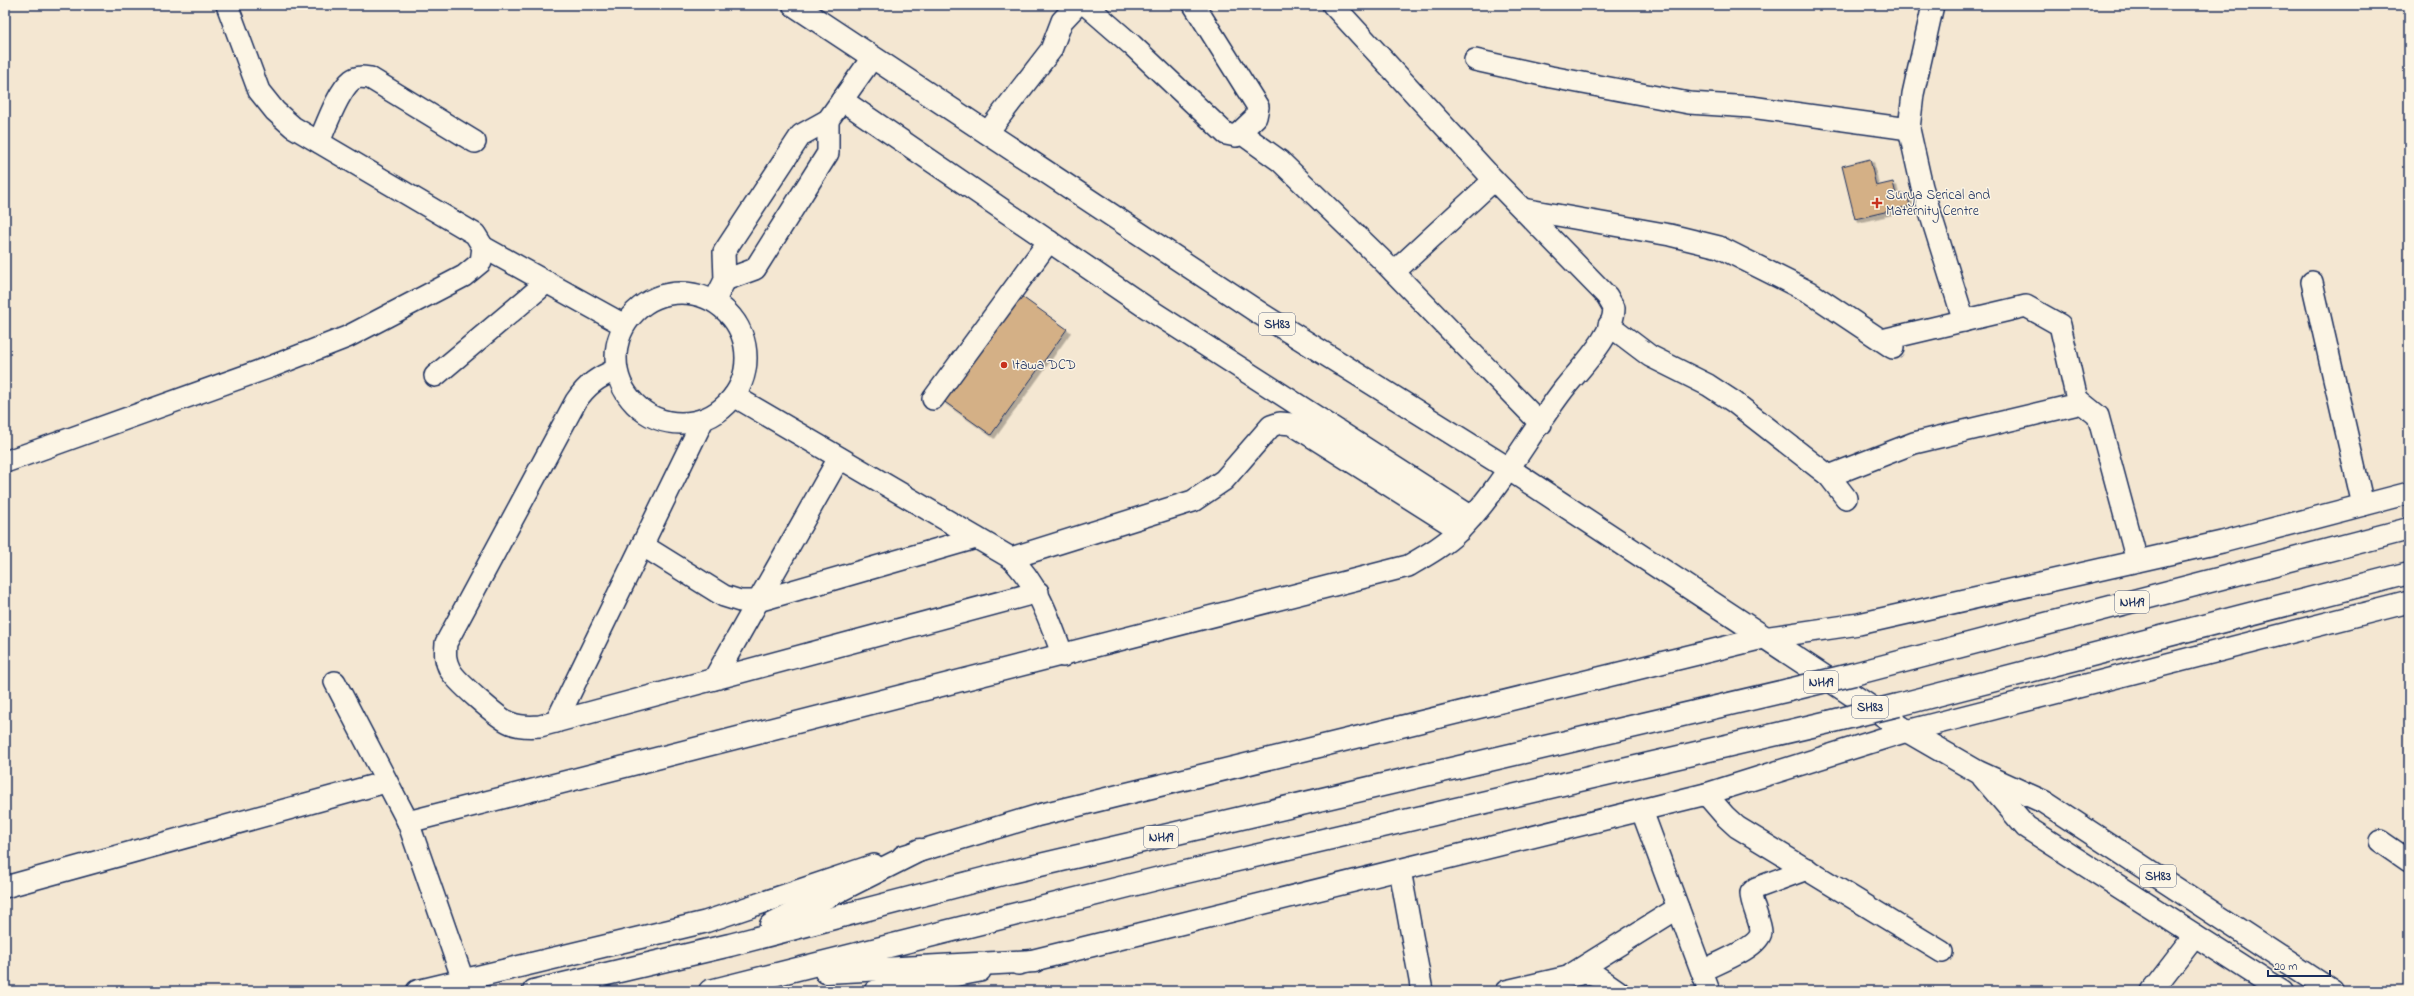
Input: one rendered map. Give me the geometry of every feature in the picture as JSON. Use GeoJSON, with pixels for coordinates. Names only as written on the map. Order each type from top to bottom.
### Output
{"type":"FeatureCollection","features":[{"type":"Feature","properties":{"kind":"main road","name":"SH83"},"geometry":{"type":"LineString","coordinates":[[794,5],[1261,314],[1509,469],[1763,638],[1907,731],[1978,772],[2044,802],[2332,991]]}},
{"type":"Feature","properties":{"kind":"main road","name":"NH19"},"geometry":{"type":"LineString","coordinates":[[534,991],[730,945],[1010,872],[1854,674],[2409,529]]}},
{"type":"Feature","properties":{"kind":"main road"},"geometry":{"type":"LineString","coordinates":[[710,991],[1168,876],[1829,722],[2409,573]]}},
{"type":"Feature","properties":{"kind":"main road","name":"SH83"},"geometry":{"type":"LineString","coordinates":[[1978,772],[2026,827],[2282,991]]}},
{"type":"Feature","properties":{"kind":"main road"},"geometry":{"type":"LineString","coordinates":[[730,945],[920,850]]}},
{"type":"Feature","properties":{"kind":"main road"},"geometry":{"type":"LineString","coordinates":[[776,974],[1035,961]]}},
{"type":"Feature","properties":{"kind":"street"},"geometry":{"type":"LineString","coordinates":[[227,5],[259,91],[275,110],[293,127],[475,234],[483,247],[624,325]]}},
{"type":"Feature","properties":{"kind":"street"},"geometry":{"type":"LineString","coordinates":[[987,133],[1052,50],[1062,21],[1077,5],[1132,45],[1226,134],[1232,137],[1241,133],[1256,117],[1258,107],[1194,5]]}},
{"type":"Feature","properties":{"kind":"street"},"geometry":{"type":"LineString","coordinates":[[1933,5],[1913,94],[1909,129],[1922,187],[1964,320]]}},
{"type":"Feature","properties":{"kind":"street"},"geometry":{"type":"LineString","coordinates":[[408,822],[1063,656],[1408,566],[1436,551],[1466,523],[1509,469],[1563,390],[1592,355],[1609,325],[1614,308],[1607,296],[1494,180],[1344,9]]}},
{"type":"Feature","properties":{"kind":"street"},"geometry":{"type":"LineString","coordinates":[[715,300],[725,280],[724,252],[801,135],[828,120],[872,58]]}},
{"type":"Feature","properties":{"kind":"street"},"geometry":{"type":"LineString","coordinates":[[1475,60],[1552,77],[1689,103],[1751,107],[1909,129]]}},
{"type":"Feature","properties":{"kind":"street"},"geometry":{"type":"LineString","coordinates":[[319,142],[342,93],[352,80],[361,76],[370,78],[475,142]]}},
{"type":"Feature","properties":{"kind":"street"},"geometry":{"type":"LineString","coordinates":[[842,100],[1466,523]]}},
{"type":"Feature","properties":{"kind":"street"},"geometry":{"type":"LineString","coordinates":[[725,280],[755,269],[828,153],[828,120]]}},
{"type":"Feature","properties":{"kind":"street"},"geometry":{"type":"LineString","coordinates":[[1241,133],[1280,161],[1394,272],[1541,424]]}},
{"type":"Feature","properties":{"kind":"street"},"geometry":{"type":"LineString","coordinates":[[1394,272],[1494,180]]}},
{"type":"Feature","properties":{"kind":"street"},"geometry":{"type":"LineString","coordinates":[[1522,209],[1670,236],[1719,247],[1810,292],[1889,345],[1964,320],[2026,306],[2060,325],[2078,404],[1914,443],[1829,476]]}},
{"type":"Feature","properties":{"kind":"street"},"geometry":{"type":"LineString","coordinates":[[933,399],[1049,241]]}},
{"type":"Feature","properties":{"kind":"street"},"geometry":{"type":"LineString","coordinates":[[5,462],[273,366],[347,337],[464,276],[481,262],[483,247]]}},
{"type":"Feature","properties":{"kind":"street"},"geometry":{"type":"LineString","coordinates":[[435,376],[547,282]]}},
{"type":"Feature","properties":{"kind":"street"},"geometry":{"type":"LineString","coordinates":[[2312,282],[2363,505]]}},
{"type":"Feature","properties":{"kind":"street"},"geometry":{"type":"LineString","coordinates":[[680,292],[715,300],[736,322],[744,340],[746,359],[743,378],[734,396],[720,410],[703,420],[680,424],[658,420],[639,408],[624,391],[616,370],[616,347],[624,325],[638,308],[658,296],[680,292]]}},
{"type":"Feature","properties":{"kind":"street"},"geometry":{"type":"LineString","coordinates":[[603,314],[638,308]]}},
{"type":"Feature","properties":{"kind":"street"},"geometry":{"type":"LineString","coordinates":[[1609,325],[1650,356],[1708,385],[1734,402],[1829,476],[1846,498]]}},
{"type":"Feature","properties":{"kind":"street"},"geometry":{"type":"LineString","coordinates":[[616,370],[597,378],[586,387],[576,401],[446,643],[445,658],[451,672],[492,711],[508,723],[525,727],[556,722],[1038,592]]}},
{"type":"Feature","properties":{"kind":"street"},"geometry":{"type":"LineString","coordinates":[[734,396],[1011,558],[1025,572],[1038,592],[1063,656]]}},
{"type":"Feature","properties":{"kind":"street"},"geometry":{"type":"LineString","coordinates":[[2077,399],[2098,416],[2137,561]]}},
{"type":"Feature","properties":{"kind":"street"},"geometry":{"type":"LineString","coordinates":[[556,722],[703,420]]}},
{"type":"Feature","properties":{"kind":"street"},"geometry":{"type":"LineString","coordinates":[[1011,558],[1193,501],[1224,480],[1264,432],[1271,426],[1280,423],[1292,424],[1466,523]]}},
{"type":"Feature","properties":{"kind":"street"},"geometry":{"type":"LineString","coordinates":[[714,679],[839,458]]}},
{"type":"Feature","properties":{"kind":"street"},"geometry":{"type":"LineString","coordinates":[[417,991],[705,922],[920,850],[1039,815],[1763,638],[1859,624],[2222,542],[2409,493]]}},
{"type":"Feature","properties":{"kind":"street"},"geometry":{"type":"LineString","coordinates":[[642,546],[724,596],[740,601],[758,601],[976,538]]}},
{"type":"Feature","properties":{"kind":"street"},"geometry":{"type":"LineString","coordinates":[[875,991],[1035,961],[1642,811],[1706,794],[1907,731],[2409,602]]}},
{"type":"Feature","properties":{"kind":"street"},"geometry":{"type":"LineString","coordinates":[[335,682],[408,822],[463,980]]}},
{"type":"Feature","properties":{"kind":"street"},"geometry":{"type":"LineString","coordinates":[[5,887],[386,782]]}},
{"type":"Feature","properties":{"kind":"street"},"geometry":{"type":"LineString","coordinates":[[1706,794],[1724,816],[1737,827],[1942,952]]}},
{"type":"Feature","properties":{"kind":"street"},"geometry":{"type":"LineString","coordinates":[[1642,811],[1709,991]]}},
{"type":"Feature","properties":{"kind":"street"},"geometry":{"type":"LineString","coordinates":[[2380,840],[2409,861]]}},
{"type":"Feature","properties":{"kind":"street"},"geometry":{"type":"LineString","coordinates":[[1400,870],[1422,991]]}},
{"type":"Feature","properties":{"kind":"street"},"geometry":{"type":"LineString","coordinates":[[1702,971],[1749,947],[1758,940],[1761,931],[1751,893],[1756,888],[1807,870]]}},
{"type":"Feature","properties":{"kind":"street"},"geometry":{"type":"LineString","coordinates":[[1572,974],[1678,908]]}},
{"type":"Feature","properties":{"kind":"street"},"geometry":{"type":"LineString","coordinates":[[2152,991],[2195,935]]}},
{"type":"Feature","properties":{"kind":"street"},"geometry":{"type":"LineString","coordinates":[[1506,991],[1572,974],[1585,973],[1598,977],[1618,991]]}},
{"type":"Feature","properties":{"kind":"building"},"geometry":{"type":"Polygon","coordinates":[[[1870,159],[1876,186],[1893,182],[1896,195],[1907,193],[1910,206],[1855,219],[1842,166],[1870,159]]]}},
{"type":"Feature","properties":{"kind":"building","name":"Itawa DCD"},"geometry":{"type":"Polygon","coordinates":[[[1018,294],[1067,329],[991,435],[942,400],[1018,294]]]}},
{"type":"Feature","properties":{"kind":"place","name":"Surya Serical and Maternity Centre"},"geometry":{"type":"Point","coordinates":[1877,203]}},
{"type":"Feature","properties":{"kind":"place","name":"Itawa DCD"},"geometry":{"type":"Point","coordinates":[1004,365]}}]}
